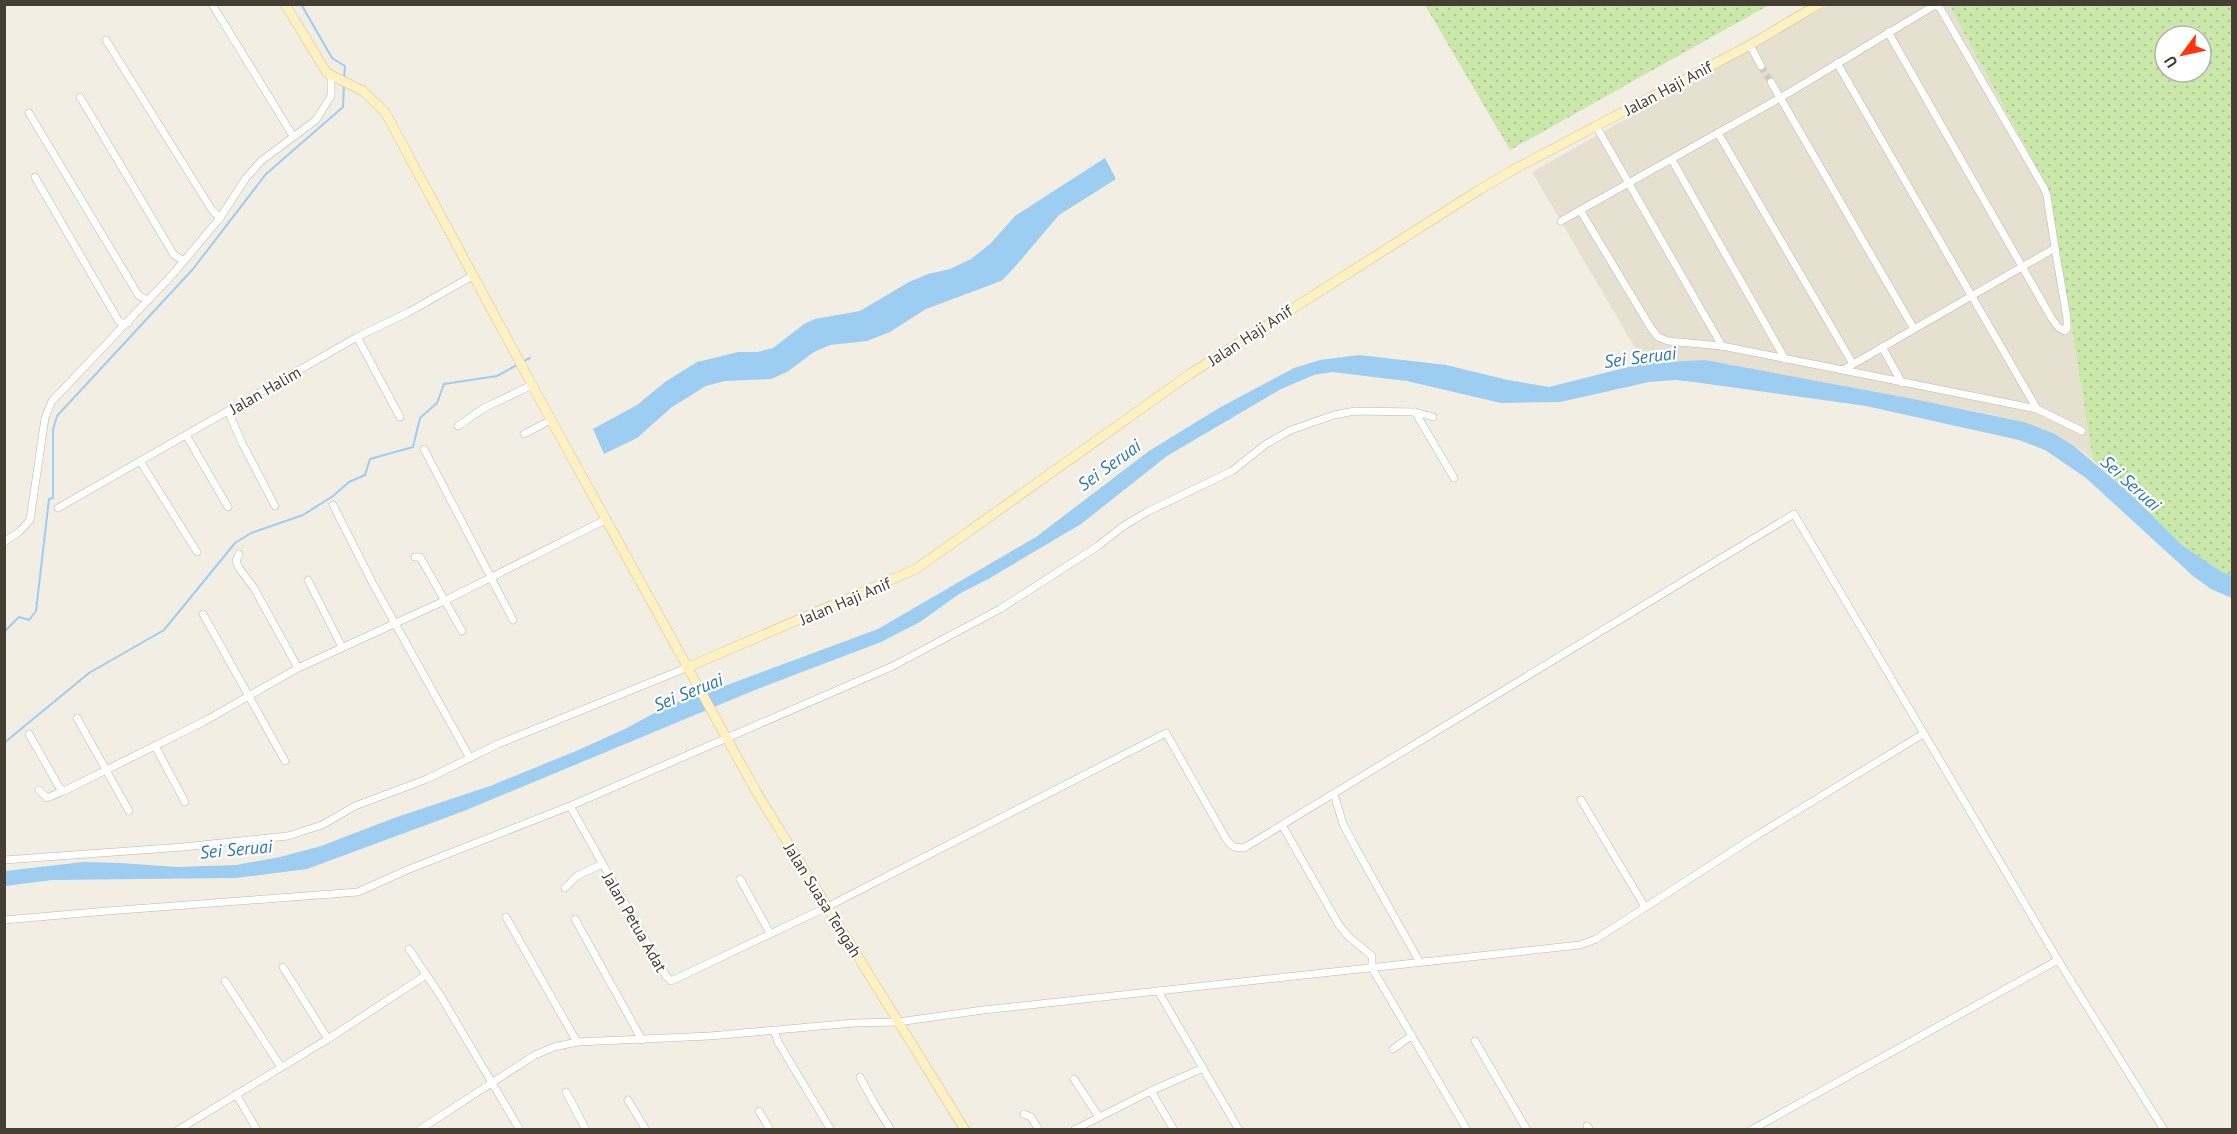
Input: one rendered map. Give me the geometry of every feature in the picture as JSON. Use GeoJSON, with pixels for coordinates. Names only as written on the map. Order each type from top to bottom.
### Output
{"type":"FeatureCollection","features":[{"type":"Feature","properties":{"kind":"main road"},"geometry":{"type":"LineString","coordinates":[[285,4],[323,68],[334,78]]}},
{"type":"Feature","properties":{"kind":"main road","name":"Jalan Haji Anif"},"geometry":{"type":"LineString","coordinates":[[686,668],[916,569],[1110,430],[1238,342],[1479,190],[1750,45],[1819,4]]}},
{"type":"Feature","properties":{"kind":"main road","name":"Jalan Suasa Tengah"},"geometry":{"type":"LineString","coordinates":[[334,78],[368,95],[385,112],[605,520],[768,812],[965,1130]]}},
{"type":"Feature","properties":{"kind":"street"},"geometry":{"type":"LineString","coordinates":[[212,4],[293,136]]}},
{"type":"Feature","properties":{"kind":"street"},"geometry":{"type":"LineString","coordinates":[[1561,221],[1780,98],[1837,63],[1929,7],[1935,4],[1940,8],[2044,188],[2067,318],[2065,331],[2058,327],[2022,267],[1888,32]]}},
{"type":"Feature","properties":{"kind":"street"},"geometry":{"type":"LineString","coordinates":[[106,40],[212,210],[220,218]]}},
{"type":"Feature","properties":{"kind":"street"},"geometry":{"type":"LineString","coordinates":[[1750,45],[1761,66]]}},
{"type":"Feature","properties":{"kind":"street"},"geometry":{"type":"LineString","coordinates":[[1837,63],[2037,408]]}},
{"type":"Feature","properties":{"kind":"street"},"geometry":{"type":"LineString","coordinates":[[4,542],[19,532],[30,520],[45,418],[52,401],[184,261],[220,218],[246,178],[261,161],[316,120],[331,96],[334,78]]}},
{"type":"Feature","properties":{"kind":"street"},"geometry":{"type":"LineString","coordinates":[[1771,82],[1914,329]]}},
{"type":"Feature","properties":{"kind":"street"},"geometry":{"type":"LineString","coordinates":[[80,97],[174,255],[184,261]]}},
{"type":"Feature","properties":{"kind":"street"},"geometry":{"type":"LineString","coordinates":[[29,113],[140,296],[149,300]]}},
{"type":"Feature","properties":{"kind":"street"},"geometry":{"type":"LineString","coordinates":[[1596,126],[1722,346]]}},
{"type":"Feature","properties":{"kind":"street"},"geometry":{"type":"LineString","coordinates":[[1718,133],[1853,364]]}},
{"type":"Feature","properties":{"kind":"street"},"geometry":{"type":"LineString","coordinates":[[1672,160],[1785,359]]}},
{"type":"Feature","properties":{"kind":"street"},"geometry":{"type":"LineString","coordinates":[[35,177],[118,320],[121,323],[128,323]]}},
{"type":"Feature","properties":{"kind":"street"},"geometry":{"type":"LineString","coordinates":[[1580,210],[1658,337],[1668,341],[1722,346],[2037,408],[2082,431]]}},
{"type":"Feature","properties":{"kind":"street"},"geometry":{"type":"LineString","coordinates":[[1843,370],[2055,248]]}},
{"type":"Feature","properties":{"kind":"street","name":"Jalan Halim"},"geometry":{"type":"LineString","coordinates":[[58,507],[357,338],[474,275]]}},
{"type":"Feature","properties":{"kind":"street"},"geometry":{"type":"LineString","coordinates":[[357,338],[400,417]]}},
{"type":"Feature","properties":{"kind":"street"},"geometry":{"type":"LineString","coordinates":[[1882,347],[1902,383]]}},
{"type":"Feature","properties":{"kind":"street"},"geometry":{"type":"LineString","coordinates":[[458,426],[484,408],[532,385]]}},
{"type":"Feature","properties":{"kind":"street"},"geometry":{"type":"LineString","coordinates":[[228,411],[275,506]]}},
{"type":"Feature","properties":{"kind":"street"},"geometry":{"type":"LineString","coordinates":[[4,920],[107,910],[358,892],[407,870],[570,806],[852,685],[933,646],[1000,609],[1147,512],[1232,471],[1266,444],[1291,430],[1334,415],[1355,411],[1415,412],[1434,417]]}},
{"type":"Feature","properties":{"kind":"street"},"geometry":{"type":"LineString","coordinates":[[1415,412],[1454,478]]}},
{"type":"Feature","properties":{"kind":"street"},"geometry":{"type":"LineString","coordinates":[[524,434],[551,420]]}},
{"type":"Feature","properties":{"kind":"street"},"geometry":{"type":"LineString","coordinates":[[186,435],[228,507]]}},
{"type":"Feature","properties":{"kind":"street"},"geometry":{"type":"LineString","coordinates":[[424,449],[513,620]]}},
{"type":"Feature","properties":{"kind":"street"},"geometry":{"type":"LineString","coordinates":[[140,461],[197,552]]}},
{"type":"Feature","properties":{"kind":"street"},"geometry":{"type":"LineString","coordinates":[[333,505],[394,624],[470,758]]}},
{"type":"Feature","properties":{"kind":"street"},"geometry":{"type":"LineString","coordinates":[[1467,1130],[1372,968],[1372,956],[1349,937],[1339,925],[1282,825],[1794,514],[2058,960],[2164,1130]]}},
{"type":"Feature","properties":{"kind":"street"},"geometry":{"type":"LineString","coordinates":[[39,790],[47,798],[63,791],[203,722],[298,668],[446,600],[605,520]]}},
{"type":"Feature","properties":{"kind":"street"},"geometry":{"type":"LineString","coordinates":[[238,554],[236,561],[239,568],[254,588],[298,668]]}},
{"type":"Feature","properties":{"kind":"street"},"geometry":{"type":"LineString","coordinates":[[415,557],[420,557],[462,631]]}},
{"type":"Feature","properties":{"kind":"street"},"geometry":{"type":"LineString","coordinates":[[308,580],[342,647]]}},
{"type":"Feature","properties":{"kind":"street"},"geometry":{"type":"LineString","coordinates":[[203,615],[285,761]]}},
{"type":"Feature","properties":{"kind":"street"},"geometry":{"type":"LineString","coordinates":[[4,860],[183,847],[288,836],[322,825],[355,806],[427,779],[498,744],[686,668]]}},
{"type":"Feature","properties":{"kind":"street"},"geometry":{"type":"LineString","coordinates":[[77,718],[129,811]]}},
{"type":"Feature","properties":{"kind":"street","name":"Jalan Petua Adat"},"geometry":{"type":"LineString","coordinates":[[570,806],[666,976],[671,981],[826,907],[1166,733],[1231,845],[1240,849],[1244,848],[1282,825]]}},
{"type":"Feature","properties":{"kind":"street"},"geometry":{"type":"LineString","coordinates":[[29,734],[63,791]]}},
{"type":"Feature","properties":{"kind":"street"},"geometry":{"type":"LineString","coordinates":[[419,1130],[535,1055],[554,1047],[577,1042],[776,1035],[854,1023],[898,1023],[983,1010],[1580,945],[1596,939],[1759,834],[1923,734]]}},
{"type":"Feature","properties":{"kind":"street"},"geometry":{"type":"LineString","coordinates":[[155,746],[185,802]]}},
{"type":"Feature","properties":{"kind":"street"},"geometry":{"type":"LineString","coordinates":[[1334,794],[1343,824],[1419,961]]}},
{"type":"Feature","properties":{"kind":"street"},"geometry":{"type":"LineString","coordinates":[[1581,801],[1645,907]]}},
{"type":"Feature","properties":{"kind":"street"},"geometry":{"type":"LineString","coordinates":[[566,888],[576,876],[602,864]]}},
{"type":"Feature","properties":{"kind":"street"},"geometry":{"type":"LineString","coordinates":[[740,879],[770,933]]}},
{"type":"Feature","properties":{"kind":"street"},"geometry":{"type":"LineString","coordinates":[[506,917],[577,1042]]}},
{"type":"Feature","properties":{"kind":"street"},"geometry":{"type":"LineString","coordinates":[[575,920],[642,1040]]}},
{"type":"Feature","properties":{"kind":"street"},"geometry":{"type":"LineString","coordinates":[[409,949],[520,1130]]}},
{"type":"Feature","properties":{"kind":"street"},"geometry":{"type":"LineString","coordinates":[[1751,1130],[2058,960]]}},
{"type":"Feature","properties":{"kind":"street"},"geometry":{"type":"LineString","coordinates":[[283,967],[328,1039]]}},
{"type":"Feature","properties":{"kind":"street"},"geometry":{"type":"LineString","coordinates":[[181,1129],[328,1039],[426,975]]}},
{"type":"Feature","properties":{"kind":"street"},"geometry":{"type":"LineString","coordinates":[[225,981],[281,1067]]}},
{"type":"Feature","properties":{"kind":"street"},"geometry":{"type":"LineString","coordinates":[[1158,991],[1239,1130]]}},
{"type":"Feature","properties":{"kind":"street"},"geometry":{"type":"LineString","coordinates":[[776,1035],[831,1130]]}},
{"type":"Feature","properties":{"kind":"street"},"geometry":{"type":"LineString","coordinates":[[1393,1049],[1411,1036]]}},
{"type":"Feature","properties":{"kind":"street"},"geometry":{"type":"LineString","coordinates":[[1475,1041],[1527,1130]]}},
{"type":"Feature","properties":{"kind":"street"},"geometry":{"type":"LineString","coordinates":[[1074,1130],[1203,1068]]}},
{"type":"Feature","properties":{"kind":"street"},"geometry":{"type":"LineString","coordinates":[[860,1077],[891,1130]]}},
{"type":"Feature","properties":{"kind":"street"},"geometry":{"type":"LineString","coordinates":[[1074,1079],[1099,1117]]}},
{"type":"Feature","properties":{"kind":"street"},"geometry":{"type":"LineString","coordinates":[[1151,1091],[1174,1130]]}},
{"type":"Feature","properties":{"kind":"street"},"geometry":{"type":"LineString","coordinates":[[566,1092],[586,1130]]}},
{"type":"Feature","properties":{"kind":"street"},"geometry":{"type":"LineString","coordinates":[[236,1094],[257,1130]]}},
{"type":"Feature","properties":{"kind":"street"},"geometry":{"type":"LineString","coordinates":[[628,1100],[646,1130]]}},
{"type":"Feature","properties":{"kind":"street"},"geometry":{"type":"LineString","coordinates":[[759,1111],[770,1130]]}},
{"type":"Feature","properties":{"kind":"street"},"geometry":{"type":"LineString","coordinates":[[1024,1114],[1031,1117],[1039,1130]]}},
{"type":"Feature","properties":{"kind":"shaded area"},"geometry":{"type":"Polygon","coordinates":[[[1828,5],[1949,5],[2050,192],[2093,460],[2055,434],[2024,422],[1989,414],[1705,360],[1644,363],[1532,172],[1828,5]]]}},
{"type":"Feature","properties":{"kind":"green space"},"geometry":{"type":"Polygon","coordinates":[[[1425,5],[1769,5],[1510,150],[1425,5]]]}},
{"type":"Feature","properties":{"kind":"green space"},"geometry":{"type":"Polygon","coordinates":[[[1949,5],[2232,5],[2232,576],[2222,572],[2183,546],[2093,460],[2050,192],[1949,5]]]}},
{"type":"Feature","properties":{"kind":"water"},"geometry":{"type":"Polygon","coordinates":[[[1105,158],[1116,179],[1059,215],[1001,281],[926,309],[890,332],[867,341],[830,345],[814,352],[787,372],[771,379],[725,381],[706,386],[672,407],[637,438],[604,454],[593,429],[637,405],[665,382],[697,362],[738,352],[757,352],[773,348],[804,324],[815,319],[860,311],[909,282],[928,274],[950,269],[971,259],[991,243],[1015,216],[1105,158]]]}},
{"type":"Feature","properties":{"kind":"water"},"geometry":{"type":"Polygon","coordinates":[[[1359,355],[1446,365],[1549,387],[1644,363],[1705,360],[2024,422],[2055,434],[2074,446],[2128,492],[2183,546],[2222,572],[2232,576],[2232,598],[2211,589],[2193,576],[2086,478],[2045,450],[2019,440],[1866,406],[1675,380],[1649,382],[1560,402],[1501,403],[1407,381],[1332,372],[1314,375],[1281,389],[1167,456],[1081,524],[959,594],[920,622],[881,642],[755,690],[464,811],[307,869],[235,878],[52,880],[5,886],[5,871],[83,862],[177,867],[236,865],[280,857],[321,846],[394,818],[490,786],[625,729],[671,704],[878,629],[1036,537],[1149,451],[1219,408],[1294,368],[1320,360],[1359,355]]]}},
{"type":"Feature","properties":{"kind":"waterway"},"geometry":{"type":"LineString","coordinates":[[301,4],[332,58],[345,66],[344,79]]}},
{"type":"Feature","properties":{"kind":"waterway"},"geometry":{"type":"LineString","coordinates":[[4,632],[19,617],[29,620],[36,611],[49,499],[53,498],[53,430],[57,416],[193,269],[266,174],[343,107],[344,85]]}},
{"type":"Feature","properties":{"kind":"waterway"},"geometry":{"type":"LineString","coordinates":[[522,362],[530,358]]}},
{"type":"Feature","properties":{"kind":"waterway"},"geometry":{"type":"LineString","coordinates":[[4,743],[89,673],[164,630],[235,543],[251,533],[303,515],[333,496],[349,482],[365,475],[370,459],[413,447],[420,418],[437,403],[444,384],[497,376],[517,365]]}},
{"type":"Feature","properties":{"kind":"tunnel"},"geometry":{"type":"LineString","coordinates":[[1761,66],[1771,82]]}},
{"type":"Feature","properties":{"kind":"water label","name":"Sei Seruai"},"geometry":{"type":"Point","coordinates":[1640,357]}},
{"type":"Feature","properties":{"kind":"water label","name":"Sei Seruai"},"geometry":{"type":"Point","coordinates":[1109,465]}},
{"type":"Feature","properties":{"kind":"water label","name":"Sei Seruai"},"geometry":{"type":"Point","coordinates":[2131,483]}},
{"type":"Feature","properties":{"kind":"water label","name":"Sei Seruai"},"geometry":{"type":"Point","coordinates":[688,692]}},
{"type":"Feature","properties":{"kind":"water label","name":"Sei Seruai"},"geometry":{"type":"Point","coordinates":[236,849]}}]}
